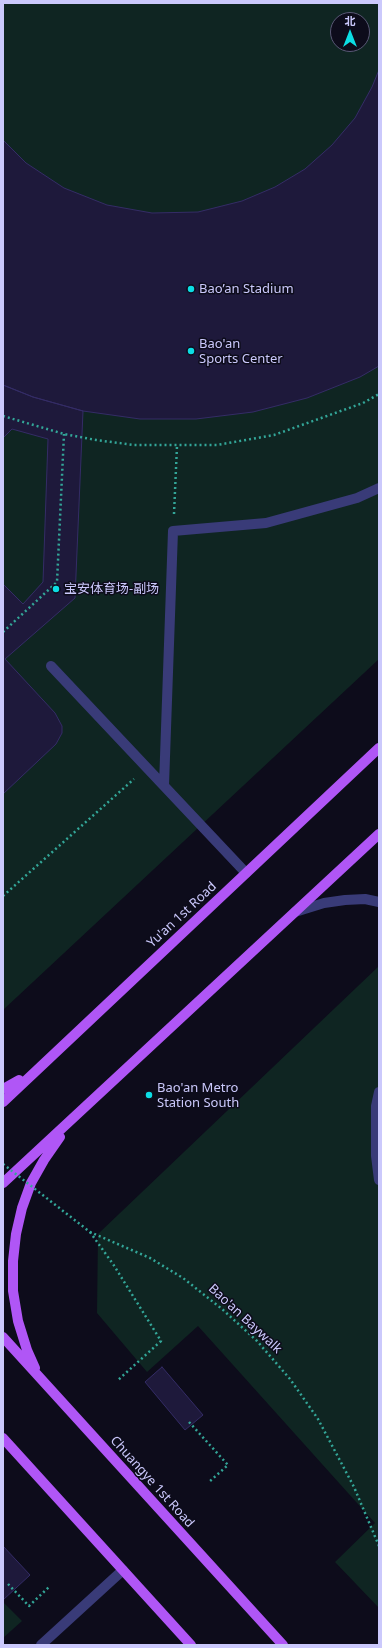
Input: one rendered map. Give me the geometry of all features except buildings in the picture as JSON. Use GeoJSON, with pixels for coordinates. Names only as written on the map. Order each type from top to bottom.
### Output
{"type":"FeatureCollection","features":[{"type":"Feature","properties":{"kind":"main road","name":"Yu'an 1st Road"},"geometry":{"type":"LineString","coordinates":[[3,1102],[37,1068],[379,748]]}},
{"type":"Feature","properties":{"kind":"main road"},"geometry":{"type":"LineString","coordinates":[[3,1183],[379,834]]}},
{"type":"Feature","properties":{"kind":"main road"},"geometry":{"type":"LineString","coordinates":[[3,1089],[37,1068]]}},
{"type":"Feature","properties":{"kind":"main road"},"geometry":{"type":"LineString","coordinates":[[40,1377],[27,1350],[18,1321],[13,1291],[13,1260],[16,1234],[22,1208],[31,1184],[44,1160],[73,1119]]}},
{"type":"Feature","properties":{"kind":"main road","name":"Chuangye 1st Road"},"geometry":{"type":"LineString","coordinates":[[3,1337],[283,1645]]}},
{"type":"Feature","properties":{"kind":"main road"},"geometry":{"type":"LineString","coordinates":[[3,1438],[190,1645]]}},
{"type":"Feature","properties":{"kind":"lane"},"geometry":{"type":"LineString","coordinates":[[164,785],[173,531],[266,523],[357,498],[379,488]]}},
{"type":"Feature","properties":{"kind":"lane"},"geometry":{"type":"LineString","coordinates":[[51,666],[246,873]]}},
{"type":"Feature","properties":{"kind":"lane"},"geometry":{"type":"LineString","coordinates":[[295,912],[324,903],[345,900],[365,899],[379,902]]}},
{"type":"Feature","properties":{"kind":"lane"},"geometry":{"type":"LineString","coordinates":[[379,1092],[376,1106],[376,1156],[379,1180]]}},
{"type":"Feature","properties":{"kind":"lane"},"geometry":{"type":"LineString","coordinates":[[41,1645],[123,1570]]}},
{"type":"Feature","properties":{"kind":"path"},"geometry":{"type":"LineString","coordinates":[[3,416],[64,434],[134,445],[217,445],[274,435],[363,403],[379,394]]}},
{"type":"Feature","properties":{"kind":"path"},"geometry":{"type":"LineString","coordinates":[[3,632],[57,582],[64,434]]}},
{"type":"Feature","properties":{"kind":"path"},"geometry":{"type":"LineString","coordinates":[[173,531],[177,446]]}},
{"type":"Feature","properties":{"kind":"path"},"geometry":{"type":"LineString","coordinates":[[3,896],[148,768]]}},
{"type":"Feature","properties":{"kind":"path","name":"Bao'an Baywalk"},"geometry":{"type":"LineString","coordinates":[[3,1164],[90,1232],[164,1266],[202,1292],[257,1342],[290,1379],[318,1419],[351,1481],[379,1546]]}},
{"type":"Feature","properties":{"kind":"path"},"geometry":{"type":"LineString","coordinates":[[90,1232],[113,1264],[161,1341],[117,1381]]}},
{"type":"Feature","properties":{"kind":"path"},"geometry":{"type":"LineString","coordinates":[[189,1422],[228,1465],[209,1482]]}},
{"type":"Feature","properties":{"kind":"path"},"geometry":{"type":"LineString","coordinates":[[8,1584],[29,1606],[50,1588]]}},
{"type":"Feature","properties":{"kind":"green space","name":"Bao'an Sports Center"},"geometry":{"type":"Polygon","coordinates":[[[3,3],[379,3],[379,659],[3,1010],[3,3]]]}},
{"type":"Feature","properties":{"kind":"green space"},"geometry":{"type":"Polygon","coordinates":[[[379,966],[379,1608],[335,1562],[375,1523],[198,1326],[147,1372],[97,1313],[98,1234],[379,966]]]}},
{"type":"Feature","properties":{"kind":"green space"},"geometry":{"type":"Polygon","coordinates":[[[3,1602],[22,1621],[3,1638],[3,1602]]]}},
{"type":"Feature","properties":{"kind":"place","name":"Bao’an Stadium"},"geometry":{"type":"Point","coordinates":[191,289]}},
{"type":"Feature","properties":{"kind":"place","name":"Bao'an Sports Center"},"geometry":{"type":"Point","coordinates":[191,351]}},
{"type":"Feature","properties":{"kind":"place","name":"宝安体育场-副场"},"geometry":{"type":"Point","coordinates":[56,589]}},
{"type":"Feature","properties":{"kind":"place","name":"Bao'an Metro Station South"},"geometry":{"type":"Point","coordinates":[149,1095]}}]}
